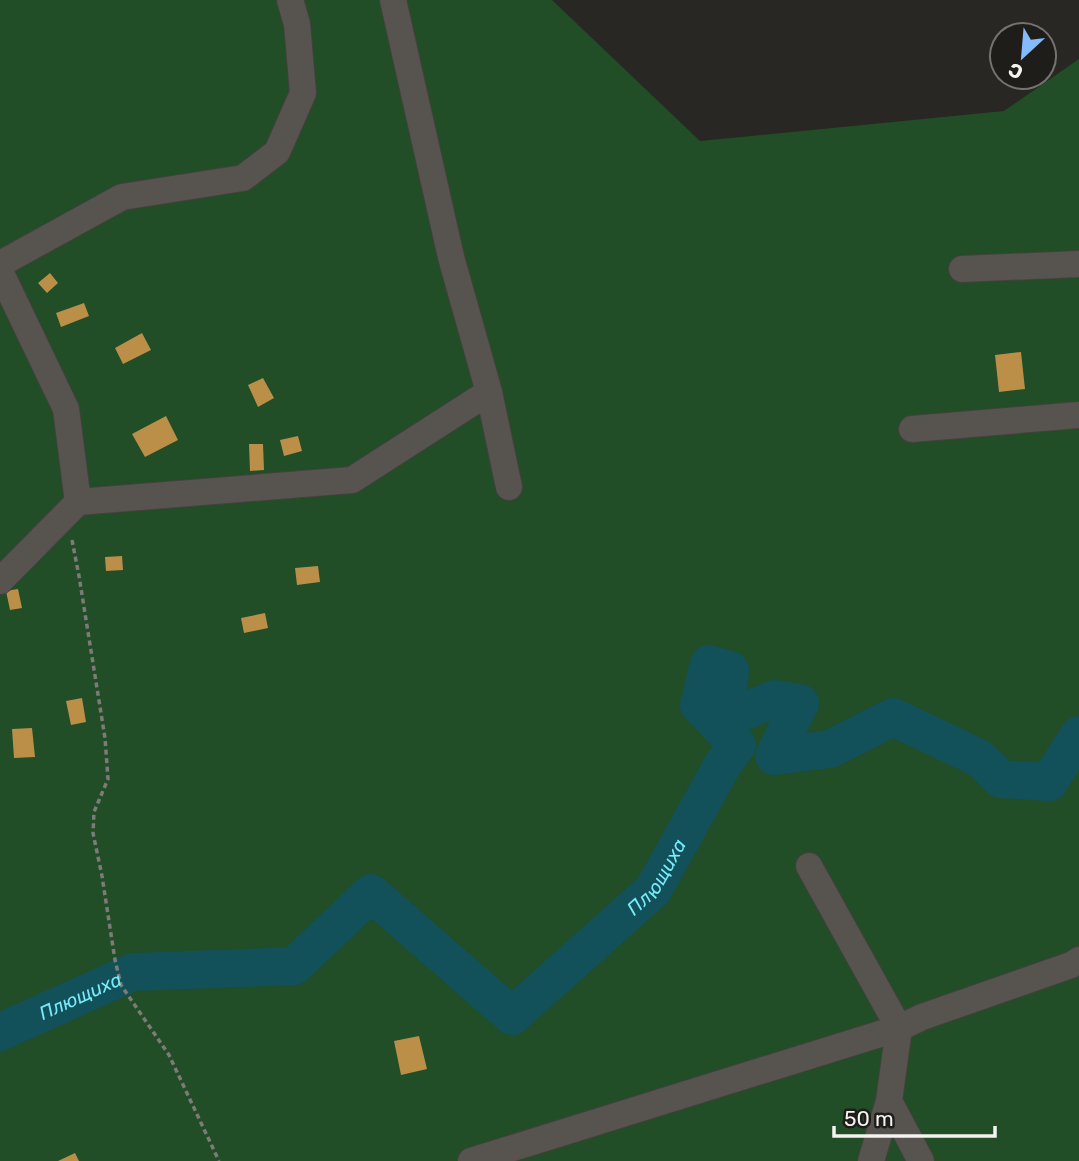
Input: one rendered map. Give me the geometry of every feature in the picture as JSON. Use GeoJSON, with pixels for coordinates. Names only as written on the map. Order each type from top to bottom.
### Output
{"type":"FeatureCollection","features":[{"type":"Feature","properties":{"kind":"street"},"geometry":{"type":"LineString","coordinates":[[0,264],[122,197],[243,178],[277,152],[303,93],[297,24],[290,0]]}},
{"type":"Feature","properties":{"kind":"street"},"geometry":{"type":"LineString","coordinates":[[393,0],[451,257],[489,392],[509,487]]}},
{"type":"Feature","properties":{"kind":"street"},"geometry":{"type":"LineString","coordinates":[[962,269],[1079,264]]}},
{"type":"Feature","properties":{"kind":"street"},"geometry":{"type":"LineString","coordinates":[[0,271],[66,409],[72,508]]}},
{"type":"Feature","properties":{"kind":"street"},"geometry":{"type":"LineString","coordinates":[[0,580],[72,508],[352,480],[489,392]]}},
{"type":"Feature","properties":{"kind":"street"},"geometry":{"type":"LineString","coordinates":[[912,429],[1079,415]]}},
{"type":"Feature","properties":{"kind":"street"},"geometry":{"type":"LineString","coordinates":[[809,866],[899,1028],[890,1101],[872,1161]]}},
{"type":"Feature","properties":{"kind":"street"},"geometry":{"type":"LineString","coordinates":[[471,1161],[899,1028],[922,1017],[1079,960]]}},
{"type":"Feature","properties":{"kind":"street"},"geometry":{"type":"LineString","coordinates":[[890,1101],[921,1161]]}},
{"type":"Feature","properties":{"kind":"path"},"geometry":{"type":"LineString","coordinates":[[72,508],[79,576],[105,738],[108,779],[93,812],[93,833],[115,960],[121,985],[169,1055],[219,1161]]}},
{"type":"Feature","properties":{"kind":"green space"},"geometry":{"type":"Polygon","coordinates":[[[0,0],[552,0],[700,141],[1004,111],[1033,91],[1058,91],[1058,74],[1079,59],[1079,1161],[0,1161],[0,0]]]}},
{"type":"Feature","properties":{"kind":"building"},"geometry":{"type":"Polygon","coordinates":[[[50,273],[58,283],[47,293],[38,283],[50,273]]]}},
{"type":"Feature","properties":{"kind":"building"},"geometry":{"type":"Polygon","coordinates":[[[84,303],[89,316],[61,327],[56,313],[84,303]]]}},
{"type":"Feature","properties":{"kind":"building"},"geometry":{"type":"Polygon","coordinates":[[[142,333],[151,350],[123,364],[115,348],[142,333]]]}},
{"type":"Feature","properties":{"kind":"building"},"geometry":{"type":"Polygon","coordinates":[[[1021,352],[1025,389],[999,392],[995,355],[1021,352]]]}},
{"type":"Feature","properties":{"kind":"building"},"geometry":{"type":"Polygon","coordinates":[[[263,378],[274,398],[258,407],[248,385],[263,378]]]}},
{"type":"Feature","properties":{"kind":"building"},"geometry":{"type":"Polygon","coordinates":[[[166,416],[178,440],[145,457],[132,434],[166,416]]]}},
{"type":"Feature","properties":{"kind":"building"},"geometry":{"type":"Polygon","coordinates":[[[298,436],[302,451],[284,456],[280,440],[298,436]]]}},
{"type":"Feature","properties":{"kind":"building"},"geometry":{"type":"Polygon","coordinates":[[[249,444],[263,444],[264,470],[250,471],[249,444]]]}},
{"type":"Feature","properties":{"kind":"building"},"geometry":{"type":"Polygon","coordinates":[[[122,556],[123,570],[106,571],[105,557],[122,556]]]}},
{"type":"Feature","properties":{"kind":"building"},"geometry":{"type":"Polygon","coordinates":[[[318,566],[320,582],[297,585],[295,568],[318,566]]]}},
{"type":"Feature","properties":{"kind":"building"},"geometry":{"type":"Polygon","coordinates":[[[18,589],[22,608],[10,610],[6,591],[18,589]]]}},
{"type":"Feature","properties":{"kind":"building"},"geometry":{"type":"Polygon","coordinates":[[[265,613],[268,628],[244,633],[241,618],[265,613]]]}},
{"type":"Feature","properties":{"kind":"building"},"geometry":{"type":"Polygon","coordinates":[[[82,698],[86,722],[71,725],[66,701],[82,698]]]}},
{"type":"Feature","properties":{"kind":"building"},"geometry":{"type":"Polygon","coordinates":[[[32,728],[35,757],[14,758],[12,729],[32,728]]]}},
{"type":"Feature","properties":{"kind":"building"},"geometry":{"type":"Polygon","coordinates":[[[419,1036],[427,1069],[401,1075],[394,1041],[419,1036]]]}},
{"type":"Feature","properties":{"kind":"building"},"geometry":{"type":"Polygon","coordinates":[[[75,1153],[79,1161],[58,1161],[75,1153]]]}},
{"type":"Feature","properties":{"kind":"waterway","name":"Плющиха"},"geometry":{"type":"LineString","coordinates":[[0,1032],[133,972],[294,966],[371,893],[512,1016],[653,890],[723,764],[737,745],[699,705],[709,664],[730,670],[727,698],[739,713],[775,699],[800,703],[774,756],[830,749],[893,717],[979,758],[1001,779],[1049,782],[1079,735]]}}]}
